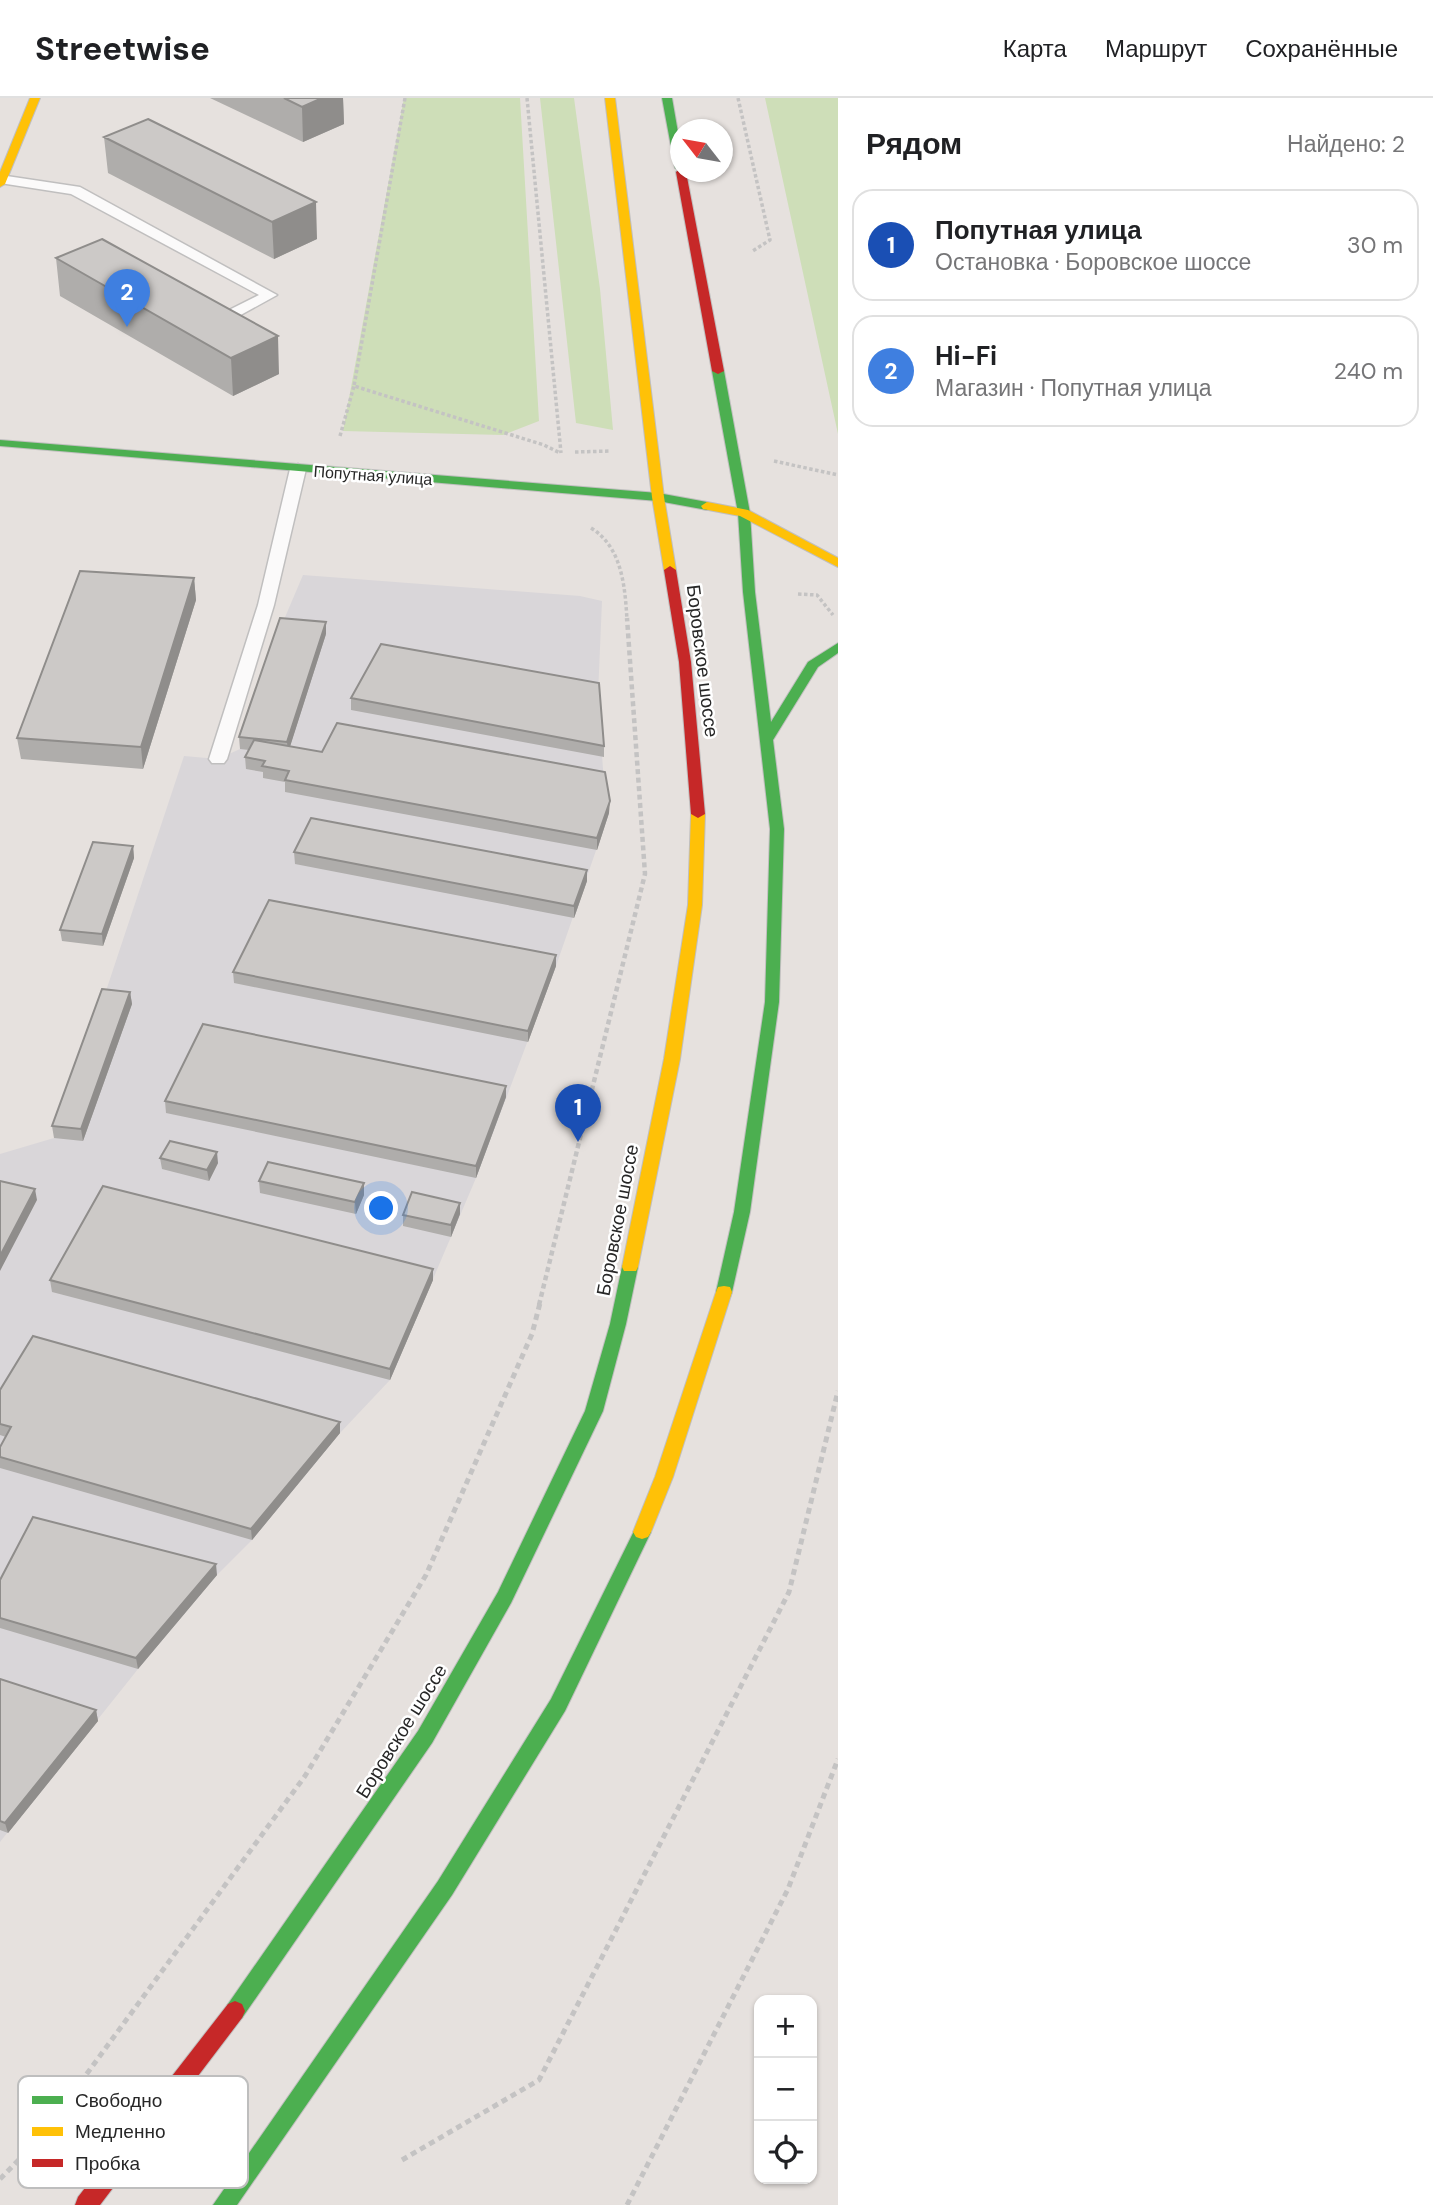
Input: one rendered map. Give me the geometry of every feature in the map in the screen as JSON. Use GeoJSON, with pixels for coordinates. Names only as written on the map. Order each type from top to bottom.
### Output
{"type":"FeatureCollection","features":[{"type":"Feature","properties":{"kind":"main road"},"geometry":{"type":"LineString","coordinates":[[1,181],[35,98]]}},
{"type":"Feature","properties":{"kind":"main road","name":"Боровское шоссе"},"geometry":{"type":"LineString","coordinates":[[185,2076],[224,2026],[425,1737],[505,1597],[594,1411],[618,1324],[672,1059],[695,905],[699,827],[685,662],[658,497],[610,98]]}},
{"type":"Feature","properties":{"kind":"main road"},"geometry":{"type":"LineString","coordinates":[[667,98],[671,119]]}},
{"type":"Feature","properties":{"kind":"main road"},"geometry":{"type":"LineString","coordinates":[[248,2171],[381,1983],[510,1786],[596,1634],[632,1557],[663,1477],[723,1298],[742,1212],[772,1002],[777,829],[749,592],[744,513],[683,182]]}},
{"type":"Feature","properties":{"kind":"main road","name":"Попутная улица"},"geometry":{"type":"LineString","coordinates":[[0,443],[658,497],[744,513],[838,563]]}},
{"type":"Feature","properties":{"kind":"main road"},"geometry":{"type":"LineString","coordinates":[[768,738],[813,665],[838,648]]}},
{"type":"Feature","properties":{"kind":"main road","name":"Боровское шоссе"},"geometry":{"type":"LineString","coordinates":[[86,2205],[99,2188]]}},
{"type":"Feature","properties":{"kind":"main road"},"geometry":{"type":"LineString","coordinates":[[224,2205],[236,2188]]}},
{"type":"Feature","properties":{"kind":"lane"},"geometry":{"type":"LineString","coordinates":[[1,181],[75,190],[270,295],[232,314]]}},
{"type":"Feature","properties":{"kind":"lane"},"geometry":{"type":"LineString","coordinates":[[218,759],[266,605],[298,469]]}},
{"type":"Feature","properties":{"kind":"path"},"geometry":{"type":"LineString","coordinates":[[340,436],[354,386],[405,98]]}},
{"type":"Feature","properties":{"kind":"path"},"geometry":{"type":"LineString","coordinates":[[527,98],[561,453]]}},
{"type":"Feature","properties":{"kind":"path"},"geometry":{"type":"LineString","coordinates":[[738,98],[770,240],[751,252]]}},
{"type":"Feature","properties":{"kind":"path"},"geometry":{"type":"LineString","coordinates":[[354,386],[544,445],[561,453],[610,451]]}},
{"type":"Feature","properties":{"kind":"path"},"geometry":{"type":"LineString","coordinates":[[764,458],[838,475]]}},
{"type":"Feature","properties":{"kind":"path"},"geometry":{"type":"LineString","coordinates":[[85,2076],[305,1776],[426,1575],[532,1334],[645,874],[625,589],[613,549],[600,533],[580,523]]}},
{"type":"Feature","properties":{"kind":"path"},"geometry":{"type":"LineString","coordinates":[[798,594],[817,595],[837,621]]}},
{"type":"Feature","properties":{"kind":"path"},"geometry":{"type":"LineString","coordinates":[[402,2160],[539,2080],[789,1592],[838,1391]]}},
{"type":"Feature","properties":{"kind":"path"},"geometry":{"type":"LineString","coordinates":[[627,2205],[788,1889],[838,1759]]}},
{"type":"Feature","properties":{"kind":"path"},"geometry":{"type":"LineString","coordinates":[[0,2179],[18,2161]]}},
{"type":"Feature","properties":{"kind":"shaded area"},"geometry":{"type":"Polygon","coordinates":[[[303,575],[580,596],[602,601],[598,695],[604,784],[609,813],[556,966],[476,1178],[390,1380],[340,1433],[252,1540],[217,1575],[0,1842],[0,1154],[54,1138],[184,756],[218,759],[240,749],[280,629],[303,575]]]}},
{"type":"Feature","properties":{"kind":"green space"},"geometry":{"type":"Polygon","coordinates":[[[404,98],[520,98],[539,421],[503,435],[343,431],[404,98]]]}},
{"type":"Feature","properties":{"kind":"green space"},"geometry":{"type":"Polygon","coordinates":[[[540,98],[574,98],[600,289],[613,430],[576,423],[540,98]]]}},
{"type":"Feature","properties":{"kind":"green space"},"geometry":{"type":"Polygon","coordinates":[[[765,98],[838,98],[838,434],[765,98]]]}},
{"type":"Feature","properties":{"kind":"building"},"geometry":{"type":"Polygon","coordinates":[[[284,98],[322,98],[302,107],[284,98]]]}},
{"type":"Feature","properties":{"kind":"building"},"geometry":{"type":"Polygon","coordinates":[[[148,119],[316,202],[272,222],[104,137],[148,119]]]}},
{"type":"Feature","properties":{"kind":"building"},"geometry":{"type":"Polygon","coordinates":[[[102,239],[278,336],[231,358],[56,258],[102,239]]]}},
{"type":"Feature","properties":{"kind":"building"},"geometry":{"type":"Polygon","coordinates":[[[80,571],[194,578],[141,747],[17,738],[80,571]]]}},
{"type":"Feature","properties":{"kind":"building"},"geometry":{"type":"Polygon","coordinates":[[[280,618],[326,622],[287,742],[239,737],[280,618]]]}},
{"type":"Feature","properties":{"kind":"building"},"geometry":{"type":"Polygon","coordinates":[[[381,644],[599,683],[604,746],[351,698],[381,644]]]}},
{"type":"Feature","properties":{"kind":"building"},"geometry":{"type":"Polygon","coordinates":[[[337,723],[605,772],[610,801],[597,838],[285,780],[289,771],[262,766],[265,761],[245,757],[254,740],[322,752],[337,723]]]}},
{"type":"Feature","properties":{"kind":"building"},"geometry":{"type":"Polygon","coordinates":[[[311,818],[587,870],[574,906],[294,852],[311,818]]]}},
{"type":"Feature","properties":{"kind":"building"},"geometry":{"type":"Polygon","coordinates":[[[93,842],[133,846],[102,934],[60,930],[93,842]]]}},
{"type":"Feature","properties":{"kind":"building"},"geometry":{"type":"Polygon","coordinates":[[[269,900],[556,955],[528,1031],[233,972],[269,900]]]}},
{"type":"Feature","properties":{"kind":"building"},"geometry":{"type":"Polygon","coordinates":[[[102,989],[130,992],[81,1129],[52,1126],[102,989]]]}},
{"type":"Feature","properties":{"kind":"building"},"geometry":{"type":"Polygon","coordinates":[[[203,1024],[506,1086],[476,1166],[165,1101],[203,1024]]]}},
{"type":"Feature","properties":{"kind":"building"},"geometry":{"type":"Polygon","coordinates":[[[170,1141],[217,1152],[207,1170],[160,1158],[170,1141]]]}},
{"type":"Feature","properties":{"kind":"building"},"geometry":{"type":"Polygon","coordinates":[[[268,1162],[364,1183],[355,1202],[259,1181],[268,1162]]]}},
{"type":"Feature","properties":{"kind":"building"},"geometry":{"type":"Polygon","coordinates":[[[0,1181],[35,1189],[0,1256],[0,1181]]]}},
{"type":"Feature","properties":{"kind":"building"},"geometry":{"type":"Polygon","coordinates":[[[103,1186],[433,1269],[390,1369],[50,1280],[103,1186]]]}},
{"type":"Feature","properties":{"kind":"building"},"geometry":{"type":"Polygon","coordinates":[[[412,1192],[460,1203],[451,1225],[403,1215],[412,1192]]]}},
{"type":"Feature","properties":{"kind":"building"},"geometry":{"type":"Polygon","coordinates":[[[33,1336],[340,1422],[251,1529],[0,1457],[0,1447],[11,1427],[0,1424],[0,1390],[33,1336]]]}},
{"type":"Feature","properties":{"kind":"building"},"geometry":{"type":"Polygon","coordinates":[[[33,1517],[216,1564],[136,1658],[0,1618],[0,1580],[33,1517]]]}},
{"type":"Feature","properties":{"kind":"building"},"geometry":{"type":"Polygon","coordinates":[[[0,1679],[96,1710],[5,1823],[0,1821],[0,1679]]]}},
{"type":"Feature","properties":{"kind":"traffic: fast"},"geometry":{"type":"LineString","coordinates":[[667,98],[671,119]]}},
{"type":"Feature","properties":{"kind":"traffic: fast"},"geometry":{"type":"LineString","coordinates":[[718,371],[744,513],[749,592],[777,829],[772,1002],[742,1212],[724,1292]]}},
{"type":"Feature","properties":{"kind":"traffic: fast"},"geometry":{"type":"LineString","coordinates":[[0,443],[658,497],[707,506]]}},
{"type":"Feature","properties":{"kind":"traffic: fast"},"geometry":{"type":"LineString","coordinates":[[768,738],[813,665],[838,647]]}},
{"type":"Feature","properties":{"kind":"traffic: fast"},"geometry":{"type":"LineString","coordinates":[[235,2011],[425,1737],[505,1597],[594,1411],[618,1324],[630,1267]]}},
{"type":"Feature","properties":{"kind":"traffic: fast"},"geometry":{"type":"LineString","coordinates":[[248,2171],[445,1888],[558,1705],[642,1532]]}},
{"type":"Feature","properties":{"kind":"traffic: fast"},"geometry":{"type":"LineString","coordinates":[[224,2205],[236,2188]]}},
{"type":"Feature","properties":{"kind":"traffic: slow"},"geometry":{"type":"LineString","coordinates":[[0,184],[35,98]]}},
{"type":"Feature","properties":{"kind":"traffic: slow"},"geometry":{"type":"LineString","coordinates":[[610,98],[658,497],[670,570]]}},
{"type":"Feature","properties":{"kind":"traffic: slow"},"geometry":{"type":"LineString","coordinates":[[707,506],[744,513],[838,563]]}},
{"type":"Feature","properties":{"kind":"traffic: slow"},"geometry":{"type":"LineString","coordinates":[[630,1267],[672,1059],[695,905],[698,814]]}},
{"type":"Feature","properties":{"kind":"traffic: slow"},"geometry":{"type":"LineString","coordinates":[[642,1532],[664,1477],[724,1292]]}},
{"type":"Feature","properties":{"kind":"traffic: jam"},"geometry":{"type":"LineString","coordinates":[[683,182],[718,371]]}},
{"type":"Feature","properties":{"kind":"traffic: jam"},"geometry":{"type":"LineString","coordinates":[[670,570],[685,662],[698,814]]}},
{"type":"Feature","properties":{"kind":"traffic: jam"},"geometry":{"type":"LineString","coordinates":[[185,2076],[235,2011]]}},
{"type":"Feature","properties":{"kind":"traffic: jam"},"geometry":{"type":"LineString","coordinates":[[86,2205],[99,2188]]}},
{"type":"Feature","properties":{"kind":"place","name":"Hi-Fi"},"geometry":{"type":"Point","coordinates":[127,327]}},
{"type":"Feature","properties":{"kind":"place","name":"Попутная улица"},"geometry":{"type":"Point","coordinates":[578,1142]}}]}
